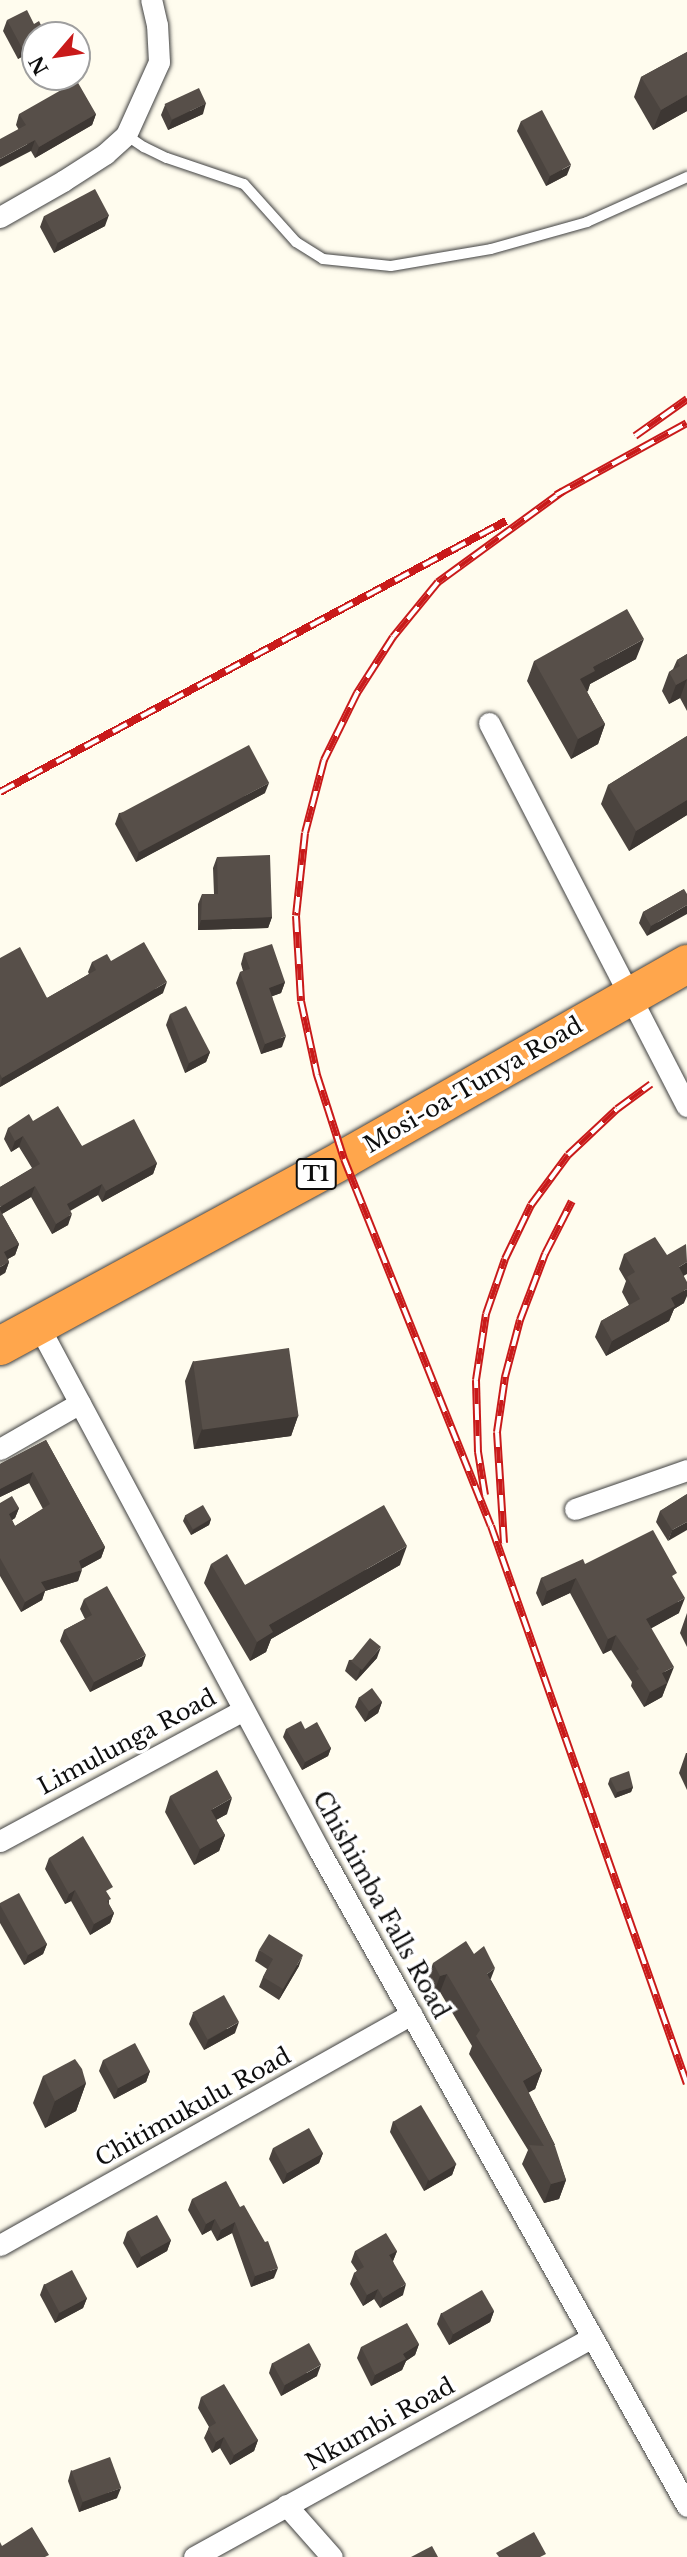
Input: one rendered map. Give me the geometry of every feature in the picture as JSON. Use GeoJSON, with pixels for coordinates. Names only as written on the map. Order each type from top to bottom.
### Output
{"type":"FeatureCollection","features":[{"type":"Feature","properties":{"kind":"highway","name":"Mosi-oa-Tunya Road"},"geometry":{"type":"LineString","coordinates":[[0,1346],[344,1159],[687,964]]}},
{"type":"Feature","properties":{"kind":"street"},"geometry":{"type":"LineString","coordinates":[[0,217],[105,154],[126,135],[159,62],[157,25],[151,0]]}},
{"type":"Feature","properties":{"kind":"street"},"geometry":{"type":"LineString","coordinates":[[489,723],[687,1106]]}},
{"type":"Feature","properties":{"kind":"street","name":"Chishimba Falls Road"},"geometry":{"type":"LineString","coordinates":[[38,1325],[243,1710],[687,2506]]}},
{"type":"Feature","properties":{"kind":"street"},"geometry":{"type":"LineString","coordinates":[[0,1449],[80,1403]]}},
{"type":"Feature","properties":{"kind":"street"},"geometry":{"type":"LineString","coordinates":[[575,1509],[687,1470]]}},
{"type":"Feature","properties":{"kind":"street","name":"Limulunga Road"},"geometry":{"type":"LineString","coordinates":[[0,1841],[243,1710]]}},
{"type":"Feature","properties":{"kind":"street","name":"Chitimukulu Road"},"geometry":{"type":"LineString","coordinates":[[0,2245],[412,2014]]}},
{"type":"Feature","properties":{"kind":"street","name":"Nkumbi Road"},"geometry":{"type":"LineString","coordinates":[[194,2557],[592,2337]]}},
{"type":"Feature","properties":{"kind":"street"},"geometry":{"type":"LineString","coordinates":[[286,2505],[332,2557]]}},
{"type":"Feature","properties":{"kind":"lane"},"geometry":{"type":"LineString","coordinates":[[126,135],[167,158],[218,172],[244,184],[296,242],[323,259],[391,266],[491,249],[587,222],[687,177]]}},
{"type":"Feature","properties":{"kind":"building"},"geometry":{"type":"Polygon","coordinates":[[[27,10],[32,21],[21,21],[21,46],[7,20],[27,10]]]}},
{"type":"Feature","properties":{"kind":"building"},"geometry":{"type":"Polygon","coordinates":[[[687,52],[687,95],[661,110],[641,77],[687,52]]]}},
{"type":"Feature","properties":{"kind":"building"},"geometry":{"type":"Polygon","coordinates":[[[199,88],[206,103],[172,119],[165,104],[199,88]]]}},
{"type":"Feature","properties":{"kind":"building"},"geometry":{"type":"Polygon","coordinates":[[[59,91],[83,91],[96,114],[39,147],[35,140],[0,159],[0,139],[26,125],[19,114],[59,91]]]}},
{"type":"Feature","properties":{"kind":"building"},"geometry":{"type":"Polygon","coordinates":[[[542,110],[571,165],[550,176],[521,121],[542,110]]]}},
{"type":"Feature","properties":{"kind":"building"},"geometry":{"type":"Polygon","coordinates":[[[95,189],[109,215],[58,243],[44,216],[95,189]]]}},
{"type":"Feature","properties":{"kind":"building"},"geometry":{"type":"Polygon","coordinates":[[[627,609],[644,639],[593,667],[595,671],[580,679],[605,724],[578,739],[534,661],[627,609]]]}},
{"type":"Feature","properties":{"kind":"building"},"geometry":{"type":"Polygon","coordinates":[[[687,654],[687,679],[676,685],[669,672],[680,666],[677,660],[687,654]]]}},
{"type":"Feature","properties":{"kind":"building"},"geometry":{"type":"Polygon","coordinates":[[[687,736],[687,800],[636,831],[608,785],[687,736]]]}},
{"type":"Feature","properties":{"kind":"building"},"geometry":{"type":"Polygon","coordinates":[[[249,745],[269,783],[139,852],[119,814],[249,745]]]}},
{"type":"Feature","properties":{"kind":"building"},"geometry":{"type":"Polygon","coordinates":[[[270,855],[272,917],[201,920],[202,894],[218,894],[217,857],[270,855]]]}},
{"type":"Feature","properties":{"kind":"building"},"geometry":{"type":"Polygon","coordinates":[[[684,889],[687,905],[651,926],[643,912],[684,889]]]}},
{"type":"Feature","properties":{"kind":"building"},"geometry":{"type":"Polygon","coordinates":[[[144,942],[167,982],[2,1078],[0,958],[20,947],[47,998],[96,970],[92,962],[107,954],[111,961],[144,942]]]}},
{"type":"Feature","properties":{"kind":"building"},"geometry":{"type":"Polygon","coordinates":[[[272,944],[285,982],[269,988],[286,1036],[265,1044],[240,972],[250,969],[244,953],[272,944]]]}},
{"type":"Feature","properties":{"kind":"building"},"geometry":{"type":"Polygon","coordinates":[[[186,1006],[210,1052],[189,1063],[170,1014],[186,1006]]]}},
{"type":"Feature","properties":{"kind":"building"},"geometry":{"type":"Polygon","coordinates":[[[58,1106],[82,1146],[134,1119],[157,1163],[106,1191],[102,1184],[67,1204],[72,1214],[56,1224],[35,1186],[0,1207],[0,1187],[40,1164],[23,1136],[15,1141],[8,1128],[29,1114],[33,1121],[58,1106]]]}},
{"type":"Feature","properties":{"kind":"building"},"geometry":{"type":"Polygon","coordinates":[[[0,1210],[19,1244],[4,1252],[9,1262],[0,1267],[0,1210]]]}},
{"type":"Feature","properties":{"kind":"building"},"geometry":{"type":"Polygon","coordinates":[[[655,1237],[667,1255],[686,1244],[687,1262],[679,1267],[687,1282],[687,1289],[671,1298],[675,1306],[612,1341],[601,1321],[640,1299],[627,1277],[635,1272],[624,1254],[655,1237]]]}},
{"type":"Feature","properties":{"kind":"building"},"geometry":{"type":"Polygon","coordinates":[[[289,1348],[299,1416],[203,1430],[193,1361],[289,1348]]]}},
{"type":"Feature","properties":{"kind":"building"},"geometry":{"type":"Polygon","coordinates":[[[46,1440],[105,1547],[79,1561],[82,1570],[41,1582],[46,1590],[25,1602],[0,1558],[0,1503],[12,1496],[19,1508],[9,1514],[15,1526],[50,1504],[33,1472],[0,1489],[0,1464],[46,1440]]]}},
{"type":"Feature","properties":{"kind":"building"},"geometry":{"type":"Polygon","coordinates":[[[687,1494],[687,1522],[672,1530],[660,1511],[687,1494]]]}},
{"type":"Feature","properties":{"kind":"building"},"geometry":{"type":"Polygon","coordinates":[[[203,1505],[211,1519],[193,1529],[185,1516],[203,1505]]]}},
{"type":"Feature","properties":{"kind":"building"},"geometry":{"type":"Polygon","coordinates":[[[384,1505],[407,1546],[269,1625],[273,1632],[257,1642],[211,1564],[227,1554],[245,1585],[384,1505]]]}},
{"type":"Feature","properties":{"kind":"building"},"geometry":{"type":"Polygon","coordinates":[[[653,1530],[677,1573],[672,1576],[685,1598],[646,1619],[674,1667],[662,1673],[667,1683],[650,1692],[636,1671],[639,1669],[616,1635],[608,1639],[576,1578],[547,1591],[541,1578],[583,1559],[585,1564],[653,1530]]]}},
{"type":"Feature","properties":{"kind":"building"},"geometry":{"type":"Polygon","coordinates":[[[107,1586],[146,1655],[94,1682],[64,1630],[92,1615],[84,1599],[107,1586]]]}},
{"type":"Feature","properties":{"kind":"building"},"geometry":{"type":"Polygon","coordinates":[[[370,1638],[381,1647],[362,1670],[351,1661],[370,1638]]]}},
{"type":"Feature","properties":{"kind":"building"},"geometry":{"type":"Polygon","coordinates":[[[372,1688],[382,1702],[369,1711],[359,1697],[372,1688]]]}},
{"type":"Feature","properties":{"kind":"building"},"geometry":{"type":"Polygon","coordinates":[[[301,1721],[305,1729],[317,1722],[331,1748],[305,1762],[286,1729],[301,1721]]]}},
{"type":"Feature","properties":{"kind":"building"},"geometry":{"type":"Polygon","coordinates":[[[217,1770],[232,1798],[211,1810],[225,1835],[200,1849],[170,1796],[217,1770]]]}},
{"type":"Feature","properties":{"kind":"building"},"geometry":{"type":"Polygon","coordinates":[[[629,1771],[633,1787],[617,1792],[610,1778],[629,1771]]]}},
{"type":"Feature","properties":{"kind":"building"},"geometry":{"type":"Polygon","coordinates":[[[83,1836],[113,1887],[106,1891],[111,1899],[107,1901],[114,1913],[94,1924],[75,1890],[69,1894],[49,1858],[83,1836]]]}},
{"type":"Feature","properties":{"kind":"building"},"geometry":{"type":"Polygon","coordinates":[[[19,1893],[47,1944],[28,1955],[0,1905],[19,1893]]]}},
{"type":"Feature","properties":{"kind":"building"},"geometry":{"type":"Polygon","coordinates":[[[269,1934],[303,1955],[283,1989],[263,1977],[273,1959],[259,1950],[269,1934]]]}},
{"type":"Feature","properties":{"kind":"building"},"geometry":{"type":"Polygon","coordinates":[[[466,1941],[474,1954],[484,1946],[495,1968],[487,1974],[542,2070],[523,2081],[555,2145],[552,2146],[555,2146],[566,2180],[551,2184],[529,2145],[544,2146],[476,2036],[480,2030],[447,1974],[440,1976],[433,1963],[466,1941]]]}},
{"type":"Feature","properties":{"kind":"building"},"geometry":{"type":"Polygon","coordinates":[[[224,1995],[239,2022],[208,2040],[193,2012],[224,1995]]]}},
{"type":"Feature","properties":{"kind":"building"},"geometry":{"type":"Polygon","coordinates":[[[135,2043],[150,2071],[118,2088],[103,2060],[135,2043]]]}},
{"type":"Feature","properties":{"kind":"building"},"geometry":{"type":"Polygon","coordinates":[[[75,2059],[82,2069],[86,2083],[55,2101],[43,2076],[75,2059]]]}},
{"type":"Feature","properties":{"kind":"building"},"geometry":{"type":"Polygon","coordinates":[[[421,2105],[457,2164],[429,2181],[394,2121],[421,2105]]]}},
{"type":"Feature","properties":{"kind":"building"},"geometry":{"type":"Polygon","coordinates":[[[309,2128],[323,2153],[287,2173],[273,2148],[309,2128]]]}},
{"type":"Feature","properties":{"kind":"building"},"geometry":{"type":"Polygon","coordinates":[[[226,2181],[240,2207],[244,2205],[265,2242],[268,2241],[278,2268],[255,2276],[235,2222],[221,2230],[215,2219],[206,2224],[192,2199],[226,2181]]]}},
{"type":"Feature","properties":{"kind":"building"},"geometry":{"type":"Polygon","coordinates":[[[157,2215],[171,2240],[141,2257],[127,2231],[157,2215]]]}},
{"type":"Feature","properties":{"kind":"building"},"geometry":{"type":"Polygon","coordinates":[[[386,2233],[397,2251],[389,2255],[406,2284],[383,2298],[378,2289],[367,2295],[354,2273],[364,2267],[355,2251],[386,2233]]]}},
{"type":"Feature","properties":{"kind":"building"},"geometry":{"type":"Polygon","coordinates":[[[72,2270],[87,2298],[60,2313],[45,2285],[72,2270]]]}},
{"type":"Feature","properties":{"kind":"building"},"geometry":{"type":"Polygon","coordinates":[[[482,2290],[494,2311],[453,2334],[441,2314],[482,2290]]]}},
{"type":"Feature","properties":{"kind":"building"},"geometry":{"type":"Polygon","coordinates":[[[407,2323],[419,2344],[403,2354],[406,2359],[375,2375],[361,2347],[407,2323]]]}},
{"type":"Feature","properties":{"kind":"building"},"geometry":{"type":"Polygon","coordinates":[[[309,2343],[321,2365],[284,2385],[272,2363],[309,2343]]]}},
{"type":"Feature","properties":{"kind":"building"},"geometry":{"type":"Polygon","coordinates":[[[224,2384],[258,2440],[234,2455],[224,2437],[216,2442],[208,2428],[216,2423],[201,2397],[224,2384]]]}},
{"type":"Feature","properties":{"kind":"building"},"geometry":{"type":"Polygon","coordinates":[[[110,2457],[121,2488],[83,2502],[71,2471],[110,2457]]]}},
{"type":"Feature","properties":{"kind":"building"},"geometry":{"type":"Polygon","coordinates":[[[32,2527],[49,2555],[0,2557],[0,2542],[2,2546],[32,2527]]]}},
{"type":"Feature","properties":{"kind":"building"},"geometry":{"type":"Polygon","coordinates":[[[534,2532],[546,2554],[540,2557],[499,2557],[496,2553],[534,2532]]]}},
{"type":"Feature","properties":{"kind":"building"},"geometry":{"type":"Polygon","coordinates":[[[432,2546],[438,2557],[411,2557],[432,2546]]]}},
{"type":"Feature","properties":{"kind":"railway"},"geometry":{"type":"LineString","coordinates":[[635,436],[687,399]]}},
{"type":"Feature","properties":{"kind":"railway"},"geometry":{"type":"LineString","coordinates":[[556,495],[687,423]]}},
{"type":"Feature","properties":{"kind":"railway"},"geometry":{"type":"LineString","coordinates":[[563,491],[438,582],[393,637],[357,693],[324,760],[305,833],[296,916],[301,1001],[317,1075],[344,1159],[491,1526],[687,2084]]}},
{"type":"Feature","properties":{"kind":"railway"},"geometry":{"type":"LineString","coordinates":[[0,792],[506,521]]}},
{"type":"Feature","properties":{"kind":"railway"},"geometry":{"type":"LineString","coordinates":[[485,1495],[478,1452],[476,1380],[486,1314],[505,1259],[531,1205],[568,1155],[617,1109],[651,1084]]}},
{"type":"Feature","properties":{"kind":"railway"},"geometry":{"type":"LineString","coordinates":[[504,1543],[497,1432],[505,1377],[520,1320],[545,1254],[572,1201]]}}]}
